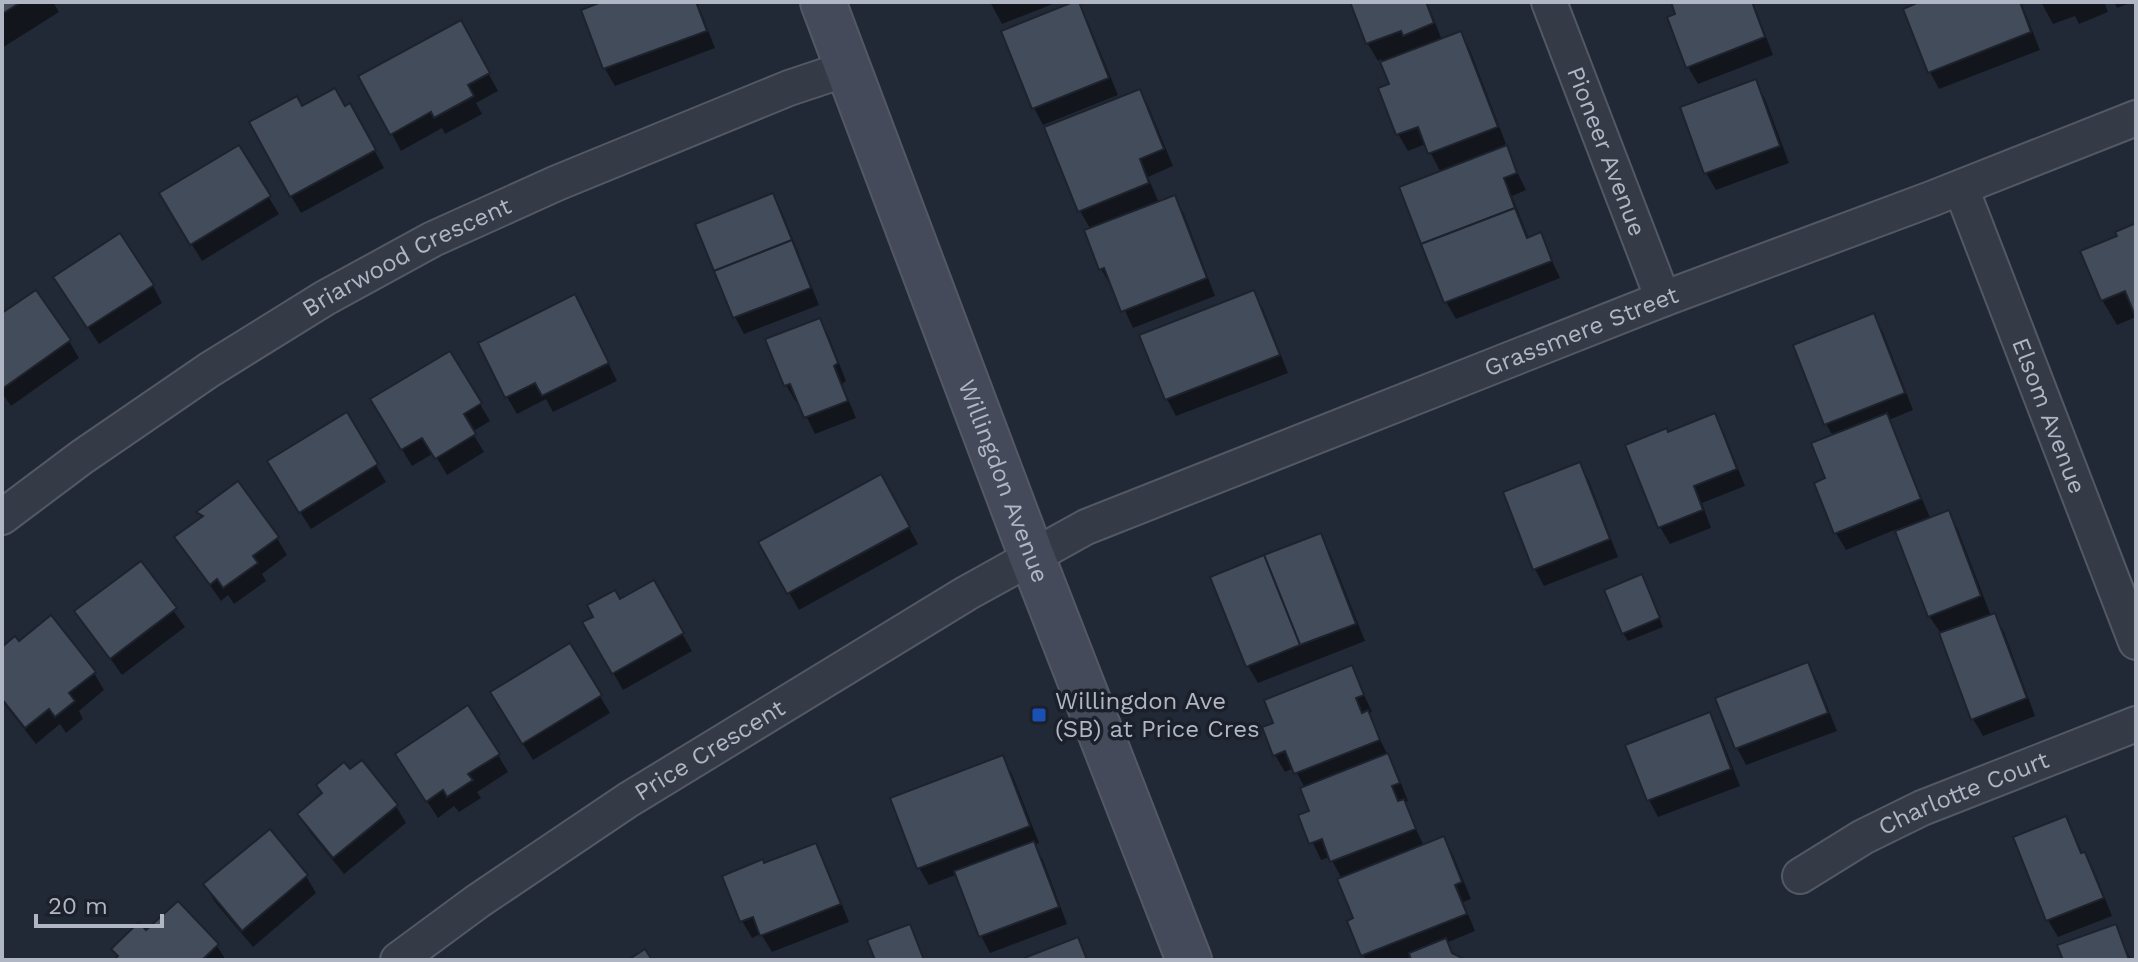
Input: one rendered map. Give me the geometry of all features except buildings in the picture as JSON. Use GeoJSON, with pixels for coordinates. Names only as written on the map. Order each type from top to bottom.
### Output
{"type":"FeatureCollection","features":[{"type":"Feature","properties":{"kind":"main road","name":"Willingdon Avenue"},"geometry":{"type":"LineString","coordinates":[[823,2],[1032,557],[1189,960]]}},
{"type":"Feature","properties":{"kind":"street","name":"Pioneer Avenue"},"geometry":{"type":"LineString","coordinates":[[1549,2],[1663,299]]}},
{"type":"Feature","properties":{"kind":"street","name":"Briarwood Crescent"},"geometry":{"type":"LineString","coordinates":[[2,517],[82,457],[209,370],[325,298],[433,239],[557,183],[789,88],[849,68]]}},
{"type":"Feature","properties":{"kind":"street","name":"Grassmere Street"},"geometry":{"type":"LineString","coordinates":[[1032,557],[1103,519],[1663,299],[1961,188],[2136,118]]}},
{"type":"Feature","properties":{"kind":"street","name":"Elsom Avenue"},"geometry":{"type":"LineString","coordinates":[[1961,188],[2136,642]]}},
{"type":"Feature","properties":{"kind":"street","name":"Price Crescent"},"geometry":{"type":"LineString","coordinates":[[398,960],[478,901],[628,800],[776,708],[1032,557]]}},
{"type":"Feature","properties":{"kind":"street","name":"Charlotte Court"},"geometry":{"type":"LineString","coordinates":[[1800,876],[1863,837],[1922,808],[2136,724]]}},
{"type":"Feature","properties":{"kind":"place","name":"Willingdon Ave (SB) at Price Cres"},"geometry":{"type":"Point","coordinates":[1039,715]}}]}
